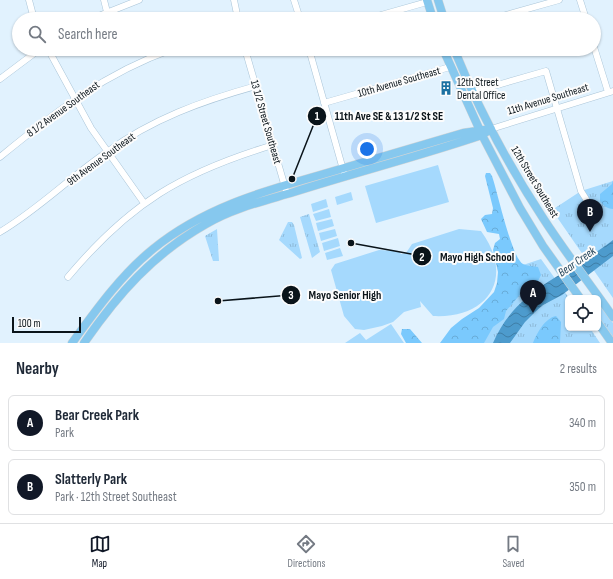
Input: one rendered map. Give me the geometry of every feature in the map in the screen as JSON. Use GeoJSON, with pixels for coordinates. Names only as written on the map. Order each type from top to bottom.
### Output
{"type":"FeatureCollection","features":[{"type":"Feature","properties":{"kind":"main road"},"geometry":{"type":"LineString","coordinates":[[438,0],[442,12]]}},
{"type":"Feature","properties":{"kind":"main road"},"geometry":{"type":"LineString","coordinates":[[427,1],[431,12]]}},
{"type":"Feature","properties":{"kind":"main road","name":"12th Street Southeast"},"geometry":{"type":"LineString","coordinates":[[446,56],[481,132],[520,208],[578,295]]}},
{"type":"Feature","properties":{"kind":"main road","name":"12th Street Southeast"},"geometry":{"type":"LineString","coordinates":[[457,56],[491,129],[542,217],[613,317]]}},
{"type":"Feature","properties":{"kind":"main road","name":"11th Avenue Southeast"},"geometry":{"type":"LineString","coordinates":[[84,343],[123,290],[144,268],[195,230],[221,216],[491,129]]}},
{"type":"Feature","properties":{"kind":"main road","name":"11th Avenue Southeast"},"geometry":{"type":"LineString","coordinates":[[72,343],[122,279],[142,258],[166,238],[193,221],[222,206],[284,185],[342,168],[481,132]]}},
{"type":"Feature","properties":{"kind":"main road"},"geometry":{"type":"LineString","coordinates":[[601,327],[612,343]]}},
{"type":"Feature","properties":{"kind":"street"},"geometry":{"type":"LineString","coordinates":[[29,0],[32,12]]}},
{"type":"Feature","properties":{"kind":"street"},"geometry":{"type":"LineString","coordinates":[[104,0],[107,12],[139,0]]}},
{"type":"Feature","properties":{"kind":"street"},"geometry":{"type":"LineString","coordinates":[[234,0],[237,12]]}},
{"type":"Feature","properties":{"kind":"street"},"geometry":{"type":"LineString","coordinates":[[294,0],[298,12]]}},
{"type":"Feature","properties":{"kind":"street"},"geometry":{"type":"LineString","coordinates":[[517,12],[559,0]]}},
{"type":"Feature","properties":{"kind":"street"},"geometry":{"type":"LineString","coordinates":[[580,0],[584,12]]}},
{"type":"Feature","properties":{"kind":"street"},"geometry":{"type":"LineString","coordinates":[[390,12],[427,1]]}},
{"type":"Feature","properties":{"kind":"street"},"geometry":{"type":"LineString","coordinates":[[0,79],[31,56]]}},
{"type":"Feature","properties":{"kind":"street"},"geometry":{"type":"LineString","coordinates":[[52,56],[91,128],[144,203]]}},
{"type":"Feature","properties":{"kind":"street","name":"8 1/2 Avenue Southeast"},"geometry":{"type":"LineString","coordinates":[[0,157],[74,98],[121,71],[156,56]]}},
{"type":"Feature","properties":{"kind":"street","name":"13 1/2 Street Southeast"},"geometry":{"type":"LineString","coordinates":[[248,56],[287,194]]}},
{"type":"Feature","properties":{"kind":"street"},"geometry":{"type":"LineString","coordinates":[[311,56],[345,177]]}},
{"type":"Feature","properties":{"kind":"street"},"geometry":{"type":"LineString","coordinates":[[597,56],[610,92]]}},
{"type":"Feature","properties":{"kind":"street","name":"10th Avenue Southeast"},"geometry":{"type":"LineString","coordinates":[[324,103],[450,67]]}},
{"type":"Feature","properties":{"kind":"street"},"geometry":{"type":"LineString","coordinates":[[474,92],[546,71],[581,191],[586,199]]}},
{"type":"Feature","properties":{"kind":"street","name":"9th Avenue Southeast"},"geometry":{"type":"LineString","coordinates":[[0,232],[35,209],[107,151],[141,129],[173,113],[216,97],[256,86]]}},
{"type":"Feature","properties":{"kind":"street","name":"11th Avenue Southeast"},"geometry":{"type":"LineString","coordinates":[[491,129],[557,107],[610,92]]}},
{"type":"Feature","properties":{"kind":"street"},"geometry":{"type":"LineString","coordinates":[[68,277],[114,227],[144,203],[177,182],[207,167],[273,145]]}},
{"type":"Feature","properties":{"kind":"green space"},"geometry":{"type":"Polygon","coordinates":[[[438,165],[449,202],[376,223],[365,186],[438,165]]]}},
{"type":"Feature","properties":{"kind":"green space"},"geometry":{"type":"Polygon","coordinates":[[[486,173],[490,173],[492,176],[514,250],[523,264],[538,267],[541,275],[538,281],[524,290],[506,311],[504,319],[493,327],[484,343],[440,343],[451,328],[479,308],[494,292],[497,283],[498,272],[493,250],[495,243],[500,239],[499,234],[487,232],[481,219],[485,215],[492,214],[493,208],[485,176],[486,173]]]}},
{"type":"Feature","properties":{"kind":"green space"},"geometry":{"type":"Polygon","coordinates":[[[613,180],[613,209],[611,209],[607,208],[600,201],[600,194],[612,184],[613,180]]]}},
{"type":"Feature","properties":{"kind":"green space"},"geometry":{"type":"Polygon","coordinates":[[[613,181],[613,298],[552,210],[581,191],[613,181]]]}},
{"type":"Feature","properties":{"kind":"green space"},"geometry":{"type":"Polygon","coordinates":[[[351,192],[353,200],[337,205],[335,197],[351,192]]]}},
{"type":"Feature","properties":{"kind":"green space"},"geometry":{"type":"Polygon","coordinates":[[[326,199],[328,207],[313,212],[311,204],[326,199]]]}},
{"type":"Feature","properties":{"kind":"green space"},"geometry":{"type":"Polygon","coordinates":[[[329,209],[331,217],[316,221],[313,214],[329,209]]]}},
{"type":"Feature","properties":{"kind":"green space"},"geometry":{"type":"Polygon","coordinates":[[[309,214],[320,252],[312,258],[300,217],[309,214]]]}},
{"type":"Feature","properties":{"kind":"green space"},"geometry":{"type":"Polygon","coordinates":[[[332,219],[334,226],[318,231],[316,223],[332,219]]]}},
{"type":"Feature","properties":{"kind":"green space"},"geometry":{"type":"Polygon","coordinates":[[[288,222],[292,222],[294,225],[302,258],[300,259],[279,240],[288,222]]]}},
{"type":"Feature","properties":{"kind":"green space"},"geometry":{"type":"Polygon","coordinates":[[[217,229],[219,261],[213,261],[205,236],[217,229]]]}},
{"type":"Feature","properties":{"kind":"green space"},"geometry":{"type":"Polygon","coordinates":[[[335,229],[337,236],[321,241],[319,233],[335,229]]]}},
{"type":"Feature","properties":{"kind":"green space"},"geometry":{"type":"Polygon","coordinates":[[[459,229],[481,231],[491,248],[496,264],[496,279],[491,292],[482,303],[469,310],[453,315],[433,316],[420,301],[421,307],[404,312],[393,322],[364,330],[355,329],[344,316],[331,270],[335,264],[379,250],[399,251],[401,254],[406,253],[412,244],[459,229]]]}},
{"type":"Feature","properties":{"kind":"green space"},"geometry":{"type":"Polygon","coordinates":[[[338,238],[340,246],[324,251],[322,243],[338,238]]]}},
{"type":"Feature","properties":{"kind":"green space"},"geometry":{"type":"Polygon","coordinates":[[[340,248],[343,256],[327,260],[325,253],[340,248]]]}},
{"type":"Feature","properties":{"kind":"green space"},"geometry":{"type":"Polygon","coordinates":[[[541,259],[567,295],[565,295],[565,331],[592,331],[600,343],[474,343],[517,267],[541,259]]]}},
{"type":"Feature","properties":{"kind":"green space"},"geometry":{"type":"Polygon","coordinates":[[[601,306],[613,323],[613,337],[601,321],[601,306]]]}},
{"type":"Feature","properties":{"kind":"green space"},"geometry":{"type":"Polygon","coordinates":[[[556,316],[561,322],[560,343],[533,343],[545,323],[552,317],[556,316]]]}},
{"type":"Feature","properties":{"kind":"green space"},"geometry":{"type":"Polygon","coordinates":[[[391,324],[404,343],[345,343],[360,333],[366,340],[391,324]]]}},
{"type":"Feature","properties":{"kind":"green space"},"geometry":{"type":"Polygon","coordinates":[[[402,329],[410,329],[422,343],[406,343],[401,334],[402,329]]]}},
{"type":"Feature","properties":{"kind":"water"},"geometry":{"type":"Polygon","coordinates":[[[613,240],[613,256],[562,295],[543,305],[525,322],[510,343],[493,343],[503,324],[515,308],[530,295],[613,240]]]}},
{"type":"Feature","properties":{"kind":"place","name":"12th Street Dental Office"},"geometry":{"type":"Point","coordinates":[446,88]}},
{"type":"Feature","properties":{"kind":"place","name":"11th Ave SE & 13 1/2 St SE"},"geometry":{"type":"Point","coordinates":[292,179]}},
{"type":"Feature","properties":{"kind":"place","name":"Slatterly Park"},"geometry":{"type":"Point","coordinates":[590,232]}},
{"type":"Feature","properties":{"kind":"place","name":"Mayo High School"},"geometry":{"type":"Point","coordinates":[351,243]}},
{"type":"Feature","properties":{"kind":"place","name":"Mayo Senior High"},"geometry":{"type":"Point","coordinates":[218,301]}},
{"type":"Feature","properties":{"kind":"place","name":"Bear Creek Park"},"geometry":{"type":"Point","coordinates":[533,313]}},
{"type":"Feature","properties":{"kind":"water label","name":"Bear Creek"},"geometry":{"type":"Point","coordinates":[577,262]}}]}
